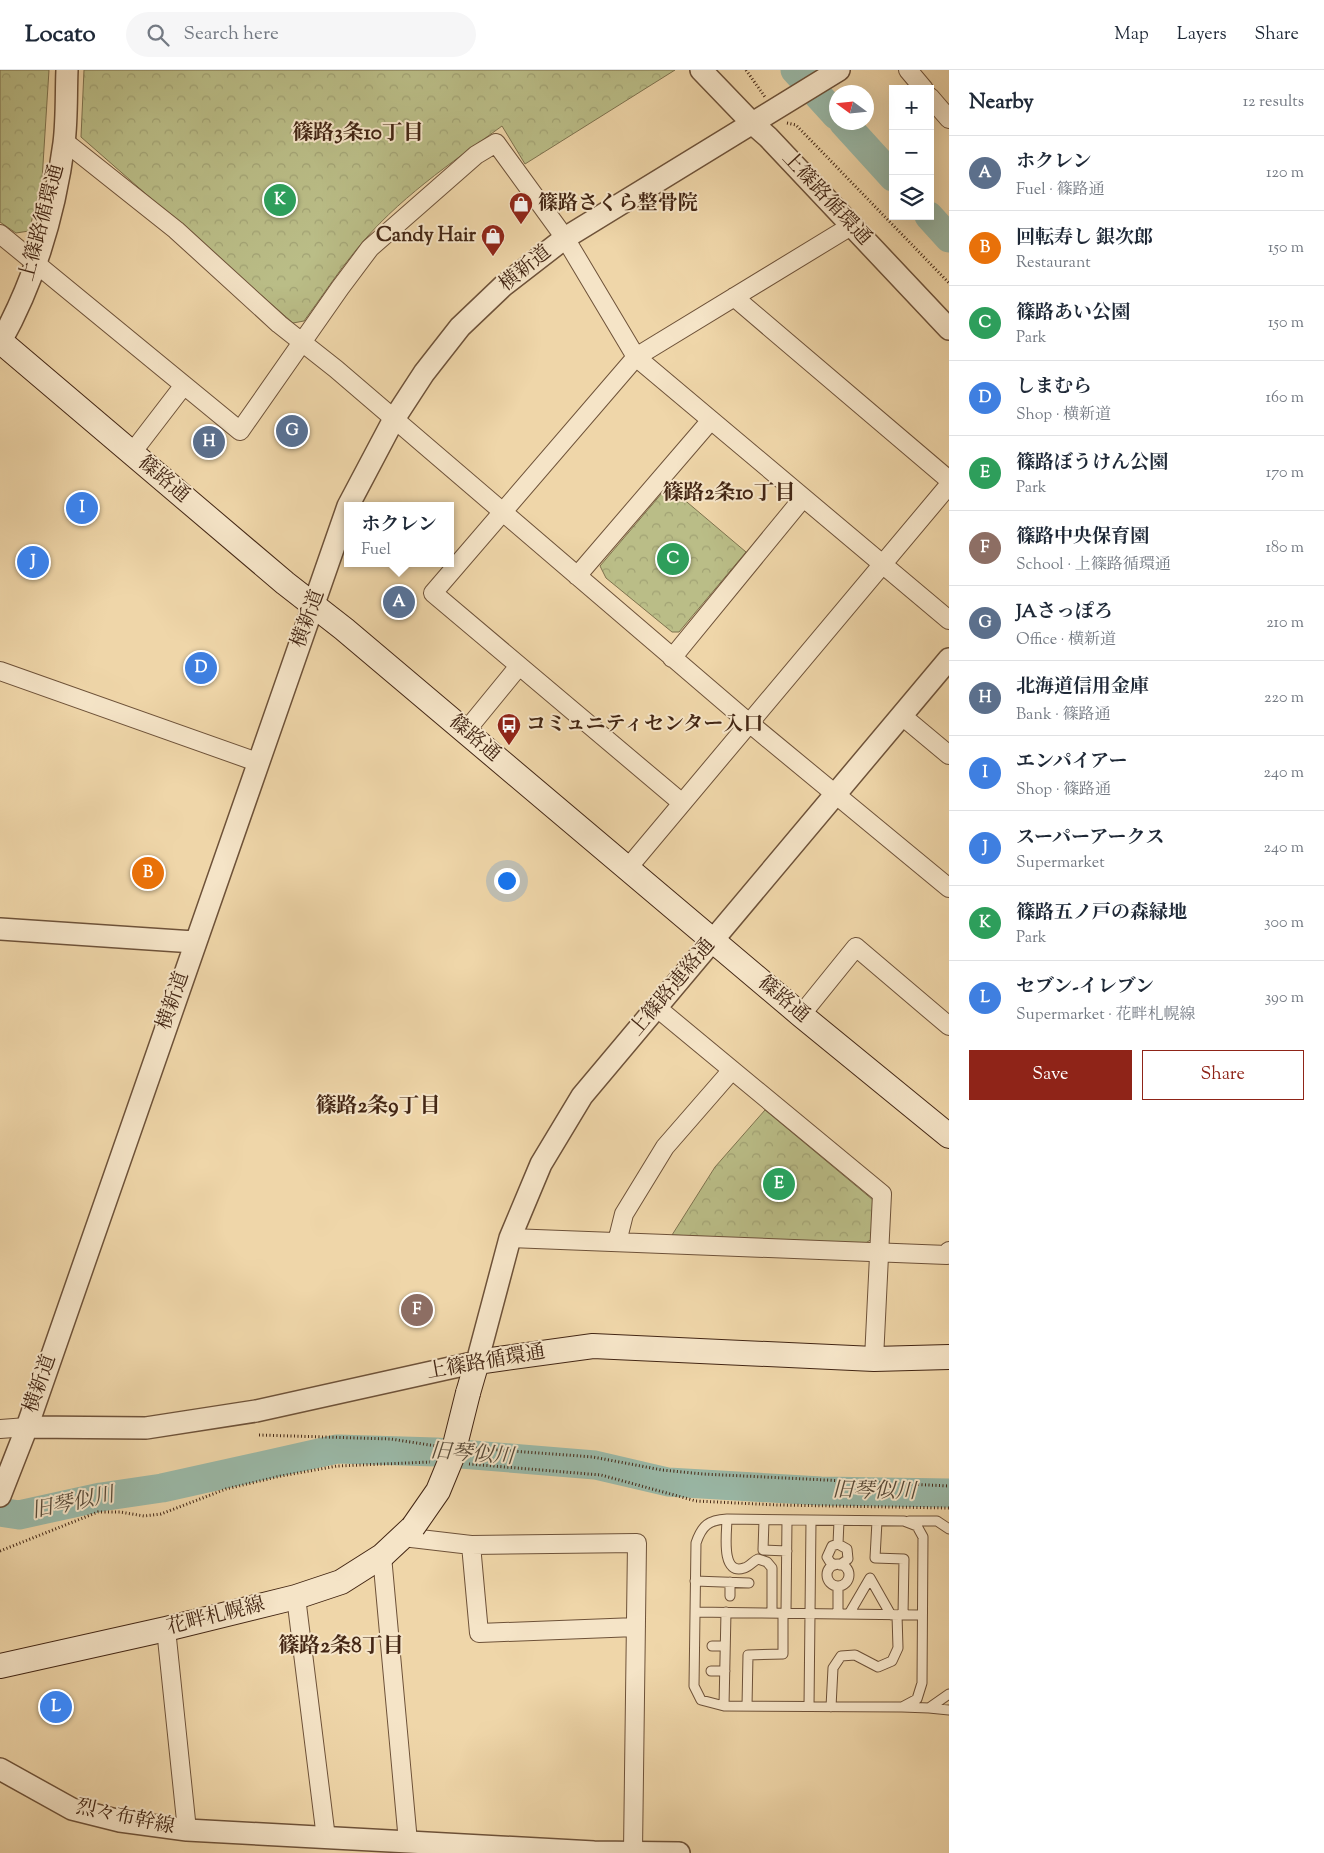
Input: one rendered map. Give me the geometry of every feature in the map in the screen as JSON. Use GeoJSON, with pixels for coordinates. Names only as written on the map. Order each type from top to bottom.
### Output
{"type":"FeatureCollection","features":[{"type":"Feature","properties":{"kind":"main road","name":"篠路通"},"geometry":{"type":"LineString","coordinates":[[0,342],[626,869],[949,1136]]}},
{"type":"Feature","properties":{"kind":"main road","name":"上篠路循環通"},"geometry":{"type":"LineString","coordinates":[[477,1362],[593,1346],[874,1359],[949,1357]]}},
{"type":"Feature","properties":{"kind":"main road","name":"花畔札幌線"},"geometry":{"type":"LineString","coordinates":[[0,1666],[166,1629],[296,1597],[341,1582],[382,1556],[408,1532],[438,1491],[452,1456],[477,1362]]}},
{"type":"Feature","properties":{"kind":"street","name":"上篠路循環通"},"geometry":{"type":"LineString","coordinates":[[0,342],[36,265],[57,191],[64,141],[67,70]]}},
{"type":"Feature","properties":{"kind":"street","name":"上篠路循環通"},"geometry":{"type":"LineString","coordinates":[[701,70],[768,137],[949,329]]}},
{"type":"Feature","properties":{"kind":"street","name":"横新道"},"geometry":{"type":"LineString","coordinates":[[350,502],[394,419],[424,373],[460,328],[503,286],[565,238],[839,70]]}},
{"type":"Feature","properties":{"kind":"street"},"geometry":{"type":"LineString","coordinates":[[908,70],[921,85]]}},
{"type":"Feature","properties":{"kind":"street"},"geometry":{"type":"LineString","coordinates":[[934,102],[949,119]]}},
{"type":"Feature","properties":{"kind":"street"},"geometry":{"type":"LineString","coordinates":[[64,141],[176,230],[279,324],[394,419],[748,722],[949,888]]}},
{"type":"Feature","properties":{"kind":"street"},"geometry":{"type":"LineString","coordinates":[[0,234],[240,431],[370,248],[476,155],[496,143],[565,238],[636,357],[949,620]]}},
{"type":"Feature","properties":{"kind":"street"},"geometry":{"type":"LineString","coordinates":[[682,803],[433,593],[501,511],[636,357],[851,226]]}},
{"type":"Feature","properties":{"kind":"street"},"geometry":{"type":"LineString","coordinates":[[734,297],[949,480]]}},
{"type":"Feature","properties":{"kind":"street"},"geometry":{"type":"LineString","coordinates":[[131,454],[184,386]]}},
{"type":"Feature","properties":{"kind":"street"},"geometry":{"type":"LineString","coordinates":[[577,576],[711,420]]}},
{"type":"Feature","properties":{"kind":"street"},"geometry":{"type":"LineString","coordinates":[[626,869],[949,485]]}},
{"type":"Feature","properties":{"kind":"street"},"geometry":{"type":"LineString","coordinates":[[672,658],[804,498]]}},
{"type":"Feature","properties":{"kind":"street","name":"横新道"},"geometry":{"type":"LineString","coordinates":[[1,1492],[27,1427],[194,942],[344,517]]}},
{"type":"Feature","properties":{"kind":"street","name":"上篠路連絡通"},"geometry":{"type":"LineString","coordinates":[[477,1362],[510,1238],[540,1164],[582,1096],[949,659]]}},
{"type":"Feature","properties":{"kind":"street"},"geometry":{"type":"LineString","coordinates":[[465,732],[519,666]]}},
{"type":"Feature","properties":{"kind":"street"},"geometry":{"type":"LineString","coordinates":[[0,671],[257,762]]}},
{"type":"Feature","properties":{"kind":"street"},"geometry":{"type":"LineString","coordinates":[[901,715],[949,755]]}},
{"type":"Feature","properties":{"kind":"street"},"geometry":{"type":"LineString","coordinates":[[0,929],[194,942]]}},
{"type":"Feature","properties":{"kind":"street"},"geometry":{"type":"LineString","coordinates":[[801,1015],[856,947],[949,1026]]}},
{"type":"Feature","properties":{"kind":"street"},"geometry":{"type":"LineString","coordinates":[[656,1007],[882,1194],[874,1359]]}},
{"type":"Feature","properties":{"kind":"street"},"geometry":{"type":"LineString","coordinates":[[618,1242],[624,1214],[664,1147],[732,1070]]}},
{"type":"Feature","properties":{"kind":"street"},"geometry":{"type":"LineString","coordinates":[[510,1238],[879,1252],[947,1254],[949,1251]]}},
{"type":"Feature","properties":{"kind":"street","name":"上篠路循環通"},"geometry":{"type":"LineString","coordinates":[[27,1427],[146,1428],[256,1411],[477,1362]]}},
{"type":"Feature","properties":{"kind":"street"},"geometry":{"type":"LineString","coordinates":[[0,1429],[27,1427]]}},
{"type":"Feature","properties":{"kind":"street"},"geometry":{"type":"LineString","coordinates":[[408,1532],[471,1545],[637,1543],[633,1852]]}},
{"type":"Feature","properties":{"kind":"street"},"geometry":{"type":"LineString","coordinates":[[471,1545],[479,1633],[636,1627]]}},
{"type":"Feature","properties":{"kind":"street"},"geometry":{"type":"LineString","coordinates":[[382,1556],[408,1842]]}},
{"type":"Feature","properties":{"kind":"street"},"geometry":{"type":"LineString","coordinates":[[296,1597],[326,1838]]}},
{"type":"Feature","properties":{"kind":"street"},"geometry":{"type":"LineString","coordinates":[[166,1629],[187,1830]]}},
{"type":"Feature","properties":{"kind":"street","name":"烈々布幹線"},"geometry":{"type":"LineString","coordinates":[[0,1769],[72,1809],[120,1821],[187,1830],[408,1842],[489,1850],[679,1853]]}},
{"type":"Feature","properties":{"kind":"lane"},"geometry":{"type":"LineString","coordinates":[[727,1519],[726,1553],[729,1563],[735,1568],[744,1568],[758,1559],[767,1562],[772,1568],[772,1613]]}},
{"type":"Feature","properties":{"kind":"lane"},"geometry":{"type":"LineString","coordinates":[[949,1522],[712,1520],[700,1529],[696,1543],[694,1686],[701,1700],[724,1706],[902,1707],[949,1710]]}},
{"type":"Feature","properties":{"kind":"lane"},"geometry":{"type":"LineString","coordinates":[[764,1520],[764,1550],[787,1551]]}},
{"type":"Feature","properties":{"kind":"lane"},"geometry":{"type":"LineString","coordinates":[[747,1706],[748,1655],[783,1654],[788,1520]]}},
{"type":"Feature","properties":{"kind":"lane"},"geometry":{"type":"LineString","coordinates":[[809,1706],[811,1521]]}},
{"type":"Feature","properties":{"kind":"lane"},"geometry":{"type":"LineString","coordinates":[[838,1544],[839,1521]]}},
{"type":"Feature","properties":{"kind":"lane"},"geometry":{"type":"LineString","coordinates":[[831,1707],[832,1668],[841,1656],[855,1655],[878,1667],[892,1661],[898,1648],[897,1615],[904,1559],[875,1558],[877,1521]]}},
{"type":"Feature","properties":{"kind":"lane"},"geometry":{"type":"LineString","coordinates":[[902,1707],[917,1699],[922,1683],[923,1538],[917,1526],[904,1521]]}},
{"type":"Feature","properties":{"kind":"lane"},"geometry":{"type":"LineString","coordinates":[[937,1521],[949,1529]]}},
{"type":"Feature","properties":{"kind":"lane"},"geometry":{"type":"LineString","coordinates":[[838,1565],[830,1562],[827,1557],[832,1546],[838,1544],[847,1549],[848,1559],[838,1565],[828,1571],[827,1577],[833,1585],[838,1586],[843,1585],[849,1577],[848,1571],[838,1565]]}},
{"type":"Feature","properties":{"kind":"lane"},"geometry":{"type":"LineString","coordinates":[[849,1614],[870,1578],[897,1615]]}},
{"type":"Feature","properties":{"kind":"lane"},"geometry":{"type":"LineString","coordinates":[[695,1581],[748,1583]]}},
{"type":"Feature","properties":{"kind":"lane"},"geometry":{"type":"LineString","coordinates":[[730,1582],[730,1596]]}},
{"type":"Feature","properties":{"kind":"lane"},"geometry":{"type":"LineString","coordinates":[[838,1586],[838,1614]]}},
{"type":"Feature","properties":{"kind":"lane"},"geometry":{"type":"LineString","coordinates":[[695,1612],[921,1615]]}},
{"type":"Feature","properties":{"kind":"lane"},"geometry":{"type":"LineString","coordinates":[[724,1706],[726,1612]]}},
{"type":"Feature","properties":{"kind":"lane"},"geometry":{"type":"LineString","coordinates":[[712,1646],[725,1646]]}},
{"type":"Feature","properties":{"kind":"lane"},"geometry":{"type":"LineString","coordinates":[[711,1671],[725,1671]]}},
{"type":"Feature","properties":{"kind":"lane"},"geometry":{"type":"LineString","coordinates":[[930,1708],[949,1694]]}},
{"type":"Feature","properties":{"kind":"path"},"geometry":{"type":"LineString","coordinates":[[746,70],[767,99]]}},
{"type":"Feature","properties":{"kind":"path"},"geometry":{"type":"LineString","coordinates":[[779,122],[796,125],[949,283]]}},
{"type":"Feature","properties":{"kind":"path"},"geometry":{"type":"LineString","coordinates":[[260,1435],[390,1439],[445,1447]]}},
{"type":"Feature","properties":{"kind":"path"},"geometry":{"type":"LineString","coordinates":[[463,1448],[593,1457],[662,1470],[703,1474],[949,1486]]}},
{"type":"Feature","properties":{"kind":"path"},"geometry":{"type":"LineString","coordinates":[[0,1551],[98,1512],[120,1512],[144,1516],[161,1514],[226,1489],[281,1476],[337,1466],[425,1462]]}},
{"type":"Feature","properties":{"kind":"path"},"geometry":{"type":"LineString","coordinates":[[480,1464],[544,1472],[601,1475],[696,1501],[778,1506],[949,1508]]}},
{"type":"Feature","properties":{"kind":"green space"},"geometry":{"type":"Polygon","coordinates":[[[0,70],[49,70],[42,180],[29,231],[16,233],[0,222],[0,70]]]}},
{"type":"Feature","properties":{"kind":"green space"},"geometry":{"type":"Polygon","coordinates":[[[84,70],[675,70],[525,164],[502,126],[425,183],[389,215],[349,259],[304,321],[293,323],[81,137],[84,70]]]}},
{"type":"Feature","properties":{"kind":"green space"},"geometry":{"type":"Polygon","coordinates":[[[668,486],[746,552],[679,632],[672,632],[606,578],[600,566],[668,486]]]}},
{"type":"Feature","properties":{"kind":"green space"},"geometry":{"type":"Polygon","coordinates":[[[765,1110],[873,1200],[872,1239],[864,1244],[672,1235],[715,1167],[765,1110]]]}},
{"type":"Feature","properties":{"kind":"waterway"},"geometry":{"type":"LineString","coordinates":[[795,70],[829,107]]}},
{"type":"Feature","properties":{"kind":"waterway"},"geometry":{"type":"LineString","coordinates":[[850,130],[891,175]]}},
{"type":"Feature","properties":{"kind":"waterway"},"geometry":{"type":"LineString","coordinates":[[933,220],[949,238]]}},
{"type":"Feature","properties":{"kind":"waterway","name":"旧琴似川"},"geometry":{"type":"LineString","coordinates":[[0,1512],[19,1515],[101,1497],[162,1488],[337,1449],[436,1452],[595,1465],[668,1482],[821,1491],[949,1493]]}},
{"type":"Feature","properties":{"kind":"place","name":"篠路五ノ戸の森緑地"},"geometry":{"type":"Point","coordinates":[280,200]}},
{"type":"Feature","properties":{"kind":"place","name":"篠路さくら整骨院"},"geometry":{"type":"Point","coordinates":[521,225]}},
{"type":"Feature","properties":{"kind":"place","name":"Candy Hair"},"geometry":{"type":"Point","coordinates":[493,257]}},
{"type":"Feature","properties":{"kind":"place","name":"JAさっぽろ"},"geometry":{"type":"Point","coordinates":[292,431]}},
{"type":"Feature","properties":{"kind":"place","name":"北海道信用金庫"},"geometry":{"type":"Point","coordinates":[209,442]}},
{"type":"Feature","properties":{"kind":"place","name":"エンパイアー"},"geometry":{"type":"Point","coordinates":[82,508]}},
{"type":"Feature","properties":{"kind":"place","name":"篠路あい公園"},"geometry":{"type":"Point","coordinates":[673,559]}},
{"type":"Feature","properties":{"kind":"place","name":"スーパーアークス"},"geometry":{"type":"Point","coordinates":[33,562]}},
{"type":"Feature","properties":{"kind":"place","name":"ホクレン"},"geometry":{"type":"Point","coordinates":[399,602]}},
{"type":"Feature","properties":{"kind":"place","name":"しまむら"},"geometry":{"type":"Point","coordinates":[201,668]}},
{"type":"Feature","properties":{"kind":"place","name":"コミュニティセンター入口"},"geometry":{"type":"Point","coordinates":[509,746]}},
{"type":"Feature","properties":{"kind":"place","name":"回転寿し 銀次郎"},"geometry":{"type":"Point","coordinates":[148,873]}},
{"type":"Feature","properties":{"kind":"place","name":"篠路ぼうけん公園"},"geometry":{"type":"Point","coordinates":[779,1184]}},
{"type":"Feature","properties":{"kind":"place","name":"篠路中央保育園"},"geometry":{"type":"Point","coordinates":[417,1310]}},
{"type":"Feature","properties":{"kind":"place","name":"セブン-イレブン"},"geometry":{"type":"Point","coordinates":[56,1707]}},
{"type":"Feature","properties":{"kind":"district","name":"篠路3条10丁目"},"geometry":{"type":"Point","coordinates":[358,134]}},
{"type":"Feature","properties":{"kind":"district","name":"篠路2条10丁目"},"geometry":{"type":"Point","coordinates":[729,494]}},
{"type":"Feature","properties":{"kind":"district","name":"篠路2条9丁目"},"geometry":{"type":"Point","coordinates":[378,1107]}},
{"type":"Feature","properties":{"kind":"district","name":"篠路2条8丁目"},"geometry":{"type":"Point","coordinates":[341,1647]}}]}
